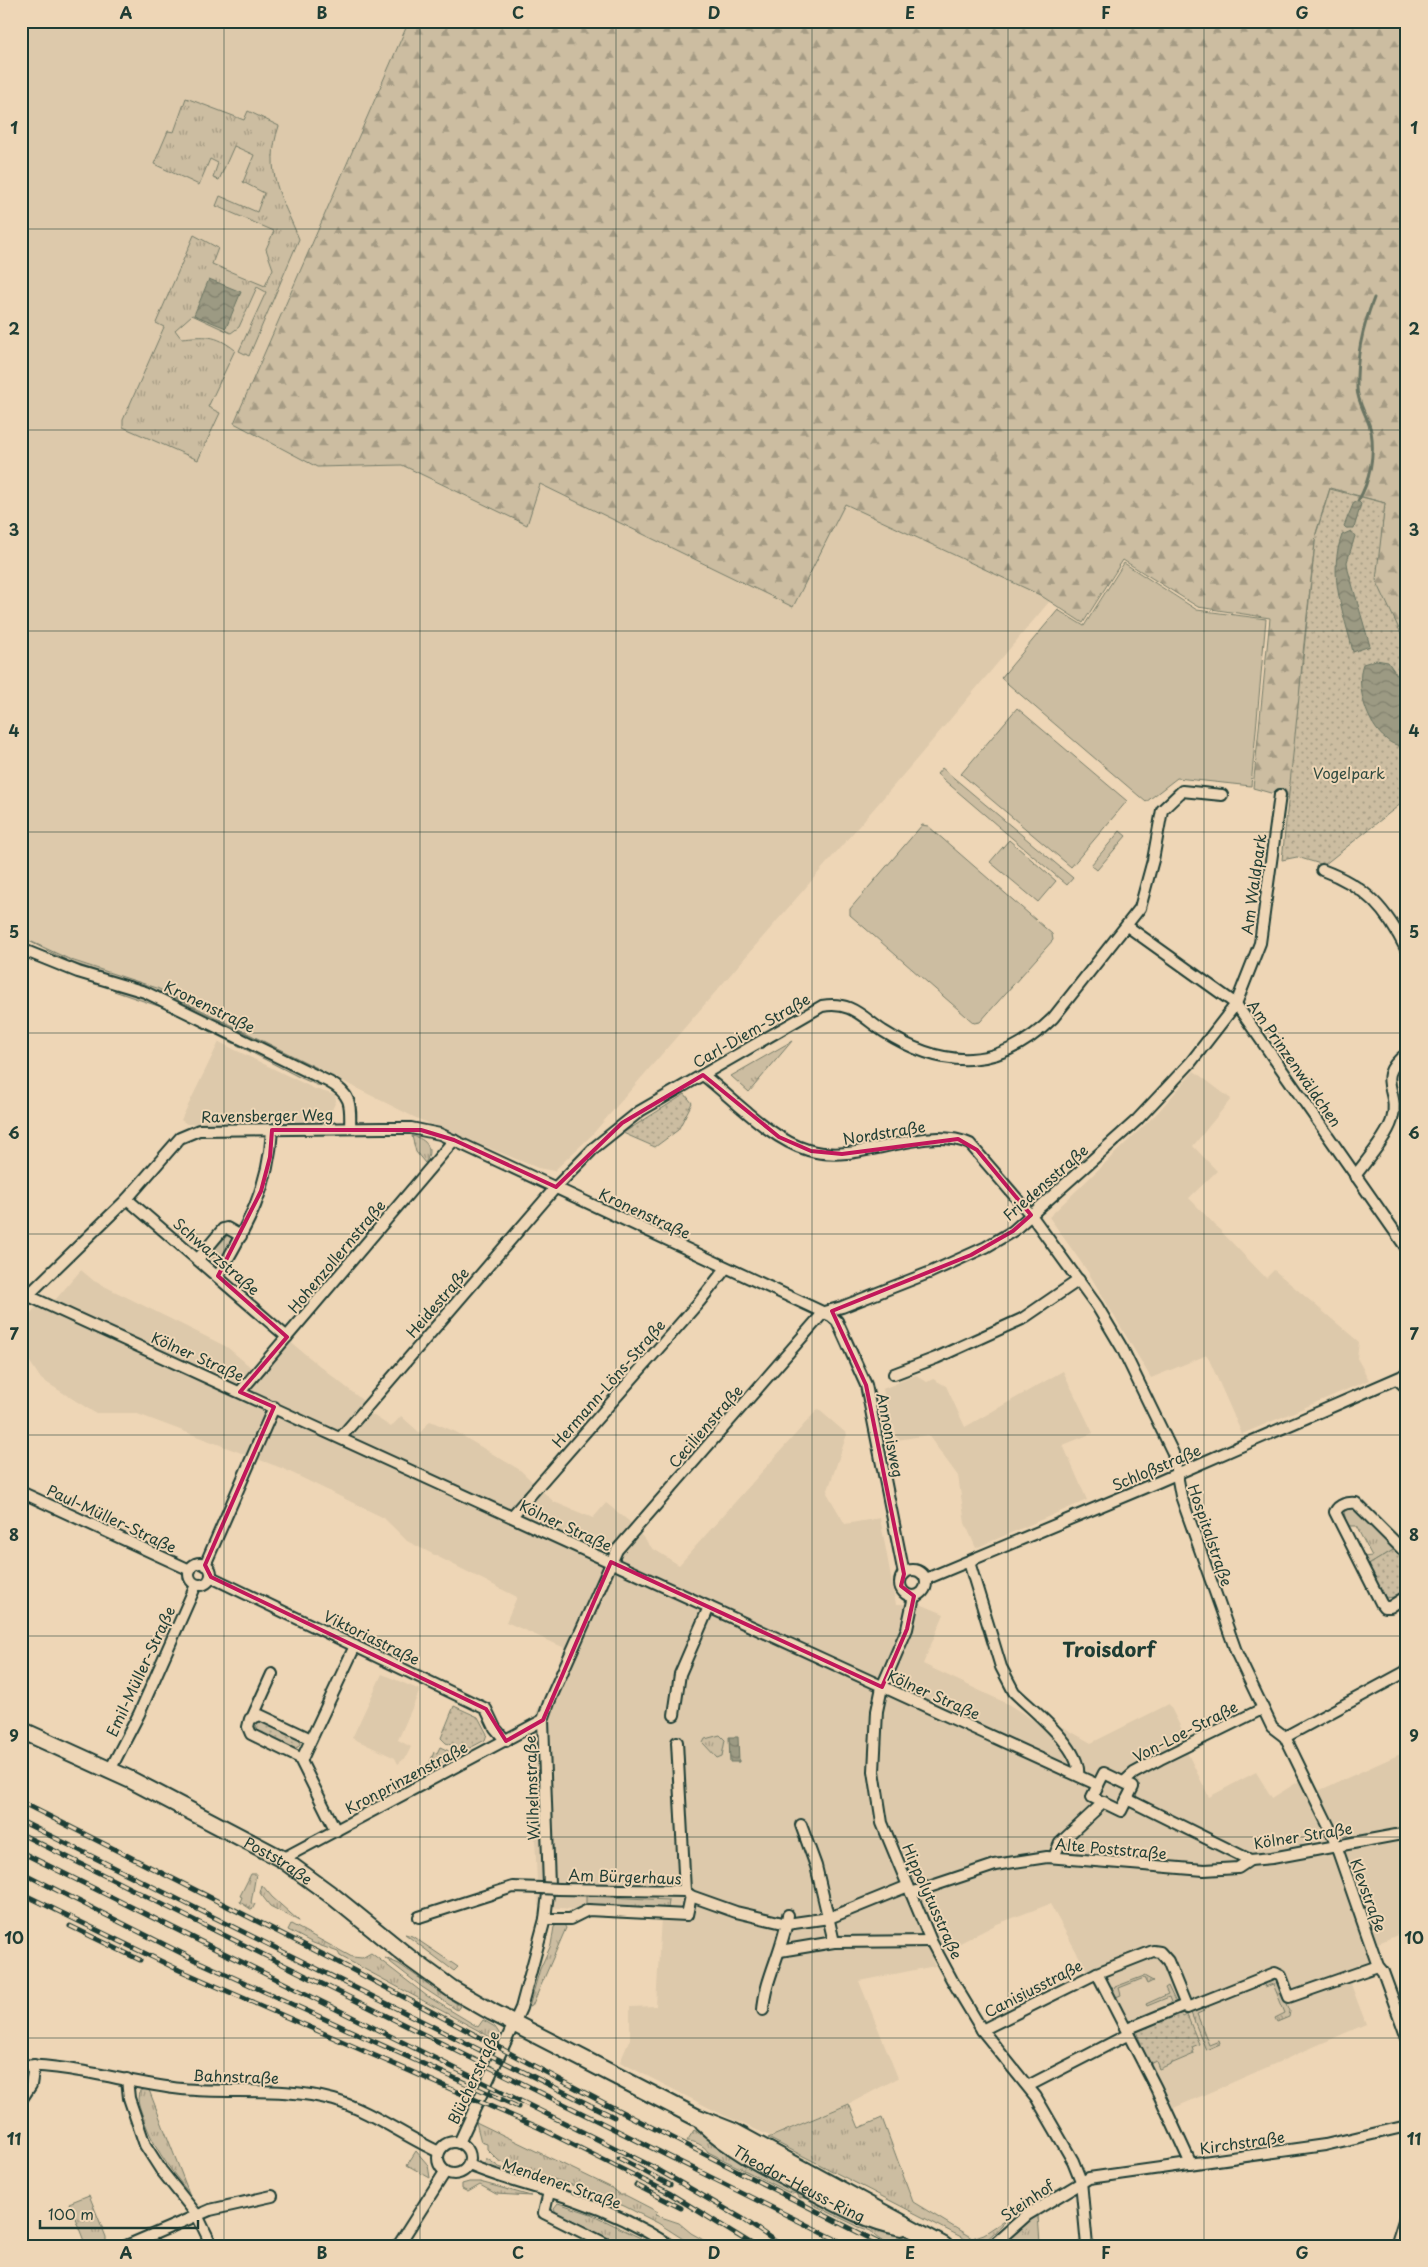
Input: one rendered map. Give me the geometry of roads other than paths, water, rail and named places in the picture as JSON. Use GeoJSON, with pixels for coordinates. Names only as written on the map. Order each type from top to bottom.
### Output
{"type":"FeatureCollection","features":[{"type":"Feature","properties":{"kind":"main road","name":"Poststraße"},"geometry":{"type":"LineString","coordinates":[[21,1730],[110,1770],[282,1859],[334,1897],[426,1971],[468,1999],[514,2023]]}},
{"type":"Feature","properties":{"kind":"main road","name":"Theodor-Heuss-Ring"},"geometry":{"type":"LineString","coordinates":[[514,2023],[696,2117],[727,2144],[750,2159],[860,2215],[913,2229],[944,2246]]}},
{"type":"Feature","properties":{"kind":"street","name":"Carl-Diem-Straße"},"geometry":{"type":"LineString","coordinates":[[556,1187],[622,1123],[801,1016],[822,1006],[833,1004],[846,1006],[900,1042],[929,1054],[967,1060],[994,1056],[1016,1046],[1042,1029],[1063,1006],[1127,926],[1141,904],[1162,810],[1182,791],[1222,795]]}},
{"type":"Feature","properties":{"kind":"street","name":"Am Waldpark"},"geometry":{"type":"LineString","coordinates":[[1236,1004],[1261,937],[1280,794]]}},
{"type":"Feature","properties":{"kind":"street"},"geometry":{"type":"LineString","coordinates":[[1322,870],[1362,890],[1378,903],[1394,924],[1407,951]]}},
{"type":"Feature","properties":{"kind":"street","name":"Am Prinzenwäldchen"},"geometry":{"type":"LineString","coordinates":[[1127,926],[1236,1004],[1407,1249]]}},
{"type":"Feature","properties":{"kind":"street","name":"Kronenstraße"},"geometry":{"type":"LineString","coordinates":[[21,948],[78,972],[123,984],[163,1000],[329,1082],[341,1089],[348,1097],[350,1128]]}},
{"type":"Feature","properties":{"kind":"street","name":"Friedensstraße"},"geometry":{"type":"LineString","coordinates":[[824,1312],[872,1296],[971,1255],[1013,1231],[1146,1112],[1190,1062],[1236,1004]]}},
{"type":"Feature","properties":{"kind":"street"},"geometry":{"type":"LineString","coordinates":[[1355,1176],[1392,1120],[1389,1071],[1393,1063],[1407,1053]]}},
{"type":"Feature","properties":{"kind":"street","name":"Nordstraße"},"geometry":{"type":"LineString","coordinates":[[704,1075],[779,1137],[811,1151],[842,1154],[940,1138],[958,1139],[970,1144],[1032,1215]]}},
{"type":"Feature","properties":{"kind":"street","name":"Ravensberger Weg"},"geometry":{"type":"LineString","coordinates":[[23,1297],[128,1199],[177,1141],[188,1133],[199,1130],[410,1128],[454,1140]]}},
{"type":"Feature","properties":{"kind":"street"},"geometry":{"type":"LineString","coordinates":[[218,1276],[253,1214],[268,1172],[272,1130]]}},
{"type":"Feature","properties":{"kind":"street","name":"Kronenstraße"},"geometry":{"type":"LineString","coordinates":[[454,1140],[824,1312]]}},
{"type":"Feature","properties":{"kind":"street","name":"Hohenzollernstraße"},"geometry":{"type":"LineString","coordinates":[[240,1392],[454,1140]]}},
{"type":"Feature","properties":{"kind":"street","name":"Heidestraße"},"geometry":{"type":"LineString","coordinates":[[341,1438],[556,1187]]}},
{"type":"Feature","properties":{"kind":"street","name":"Schwarzstraße"},"geometry":{"type":"LineString","coordinates":[[128,1199],[287,1337]]}},
{"type":"Feature","properties":{"kind":"street","name":"Hospitalstraße"},"geometry":{"type":"LineString","coordinates":[[1032,1215],[1107,1321],[1147,1396],[1173,1453],[1180,1496],[1228,1631],[1262,1709],[1277,1733],[1285,1737],[1319,1804],[1335,1845]]}},
{"type":"Feature","properties":{"kind":"street"},"geometry":{"type":"LineString","coordinates":[[198,1259],[223,1229],[227,1228],[241,1236]]}},
{"type":"Feature","properties":{"kind":"street","name":"Hermann-Löns-Straße"},"geometry":{"type":"LineString","coordinates":[[512,1516],[700,1301],[726,1268]]}},
{"type":"Feature","properties":{"kind":"street"},"geometry":{"type":"LineString","coordinates":[[894,1374],[936,1358],[1022,1319],[1079,1280]]}},
{"type":"Feature","properties":{"kind":"street","name":"Kölner Straße"},"geometry":{"type":"LineString","coordinates":[[23,1297],[274,1407],[1098,1785]]}},
{"type":"Feature","properties":{"kind":"street","name":"Cecilienstraße"},"geometry":{"type":"LineString","coordinates":[[611,1562],[617,1550],[824,1312]]}},
{"type":"Feature","properties":{"kind":"street","name":"Annonisweg"},"geometry":{"type":"LineString","coordinates":[[824,1312],[837,1321],[866,1385],[904,1574]]}},
{"type":"Feature","properties":{"kind":"street","name":"Schloßstraße"},"geometry":{"type":"LineString","coordinates":[[926,1579],[1177,1474],[1407,1374]]}},
{"type":"Feature","properties":{"kind":"street"},"geometry":{"type":"LineString","coordinates":[[1397,1379],[1407,1388]]}},
{"type":"Feature","properties":{"kind":"street"},"geometry":{"type":"LineString","coordinates":[[205,1564],[274,1407]]}},
{"type":"Feature","properties":{"kind":"street","name":"Paul-Müller-Straße"},"geometry":{"type":"LineString","coordinates":[[21,1492],[190,1570]]}},
{"type":"Feature","properties":{"kind":"street"},"geometry":{"type":"LineString","coordinates":[[1407,1554],[1356,1503],[1344,1504],[1336,1509],[1335,1512],[1384,1607],[1390,1607],[1407,1596]]}},
{"type":"Feature","properties":{"kind":"street","name":"Wilhelmstraße"},"geometry":{"type":"LineString","coordinates":[[514,2023],[525,1996],[544,1919],[549,1885],[544,1720],[550,1700],[607,1576],[611,1562]]}},
{"type":"Feature","properties":{"kind":"street"},"geometry":{"type":"LineString","coordinates":[[969,1562],[1001,1667],[1014,1692],[1073,1754],[1079,1768],[1078,1775]]}},
{"type":"Feature","properties":{"kind":"street"},"geometry":{"type":"LineString","coordinates":[[196,1564],[205,1564],[210,1571],[211,1577],[204,1585],[196,1585],[190,1579],[190,1570],[196,1564]]}},
{"type":"Feature","properties":{"kind":"street"},"geometry":{"type":"LineString","coordinates":[[882,1687],[906,1629],[914,1596],[925,1588],[926,1579],[915,1570],[904,1574],[901,1586],[906,1593],[914,1596]]}},
{"type":"Feature","properties":{"kind":"street","name":"Viktoriastraße"},"geometry":{"type":"LineString","coordinates":[[211,1577],[486,1709],[496,1728],[506,1741]]}},
{"type":"Feature","properties":{"kind":"street","name":"Emil-Müller-Straße"},"geometry":{"type":"LineString","coordinates":[[110,1770],[139,1714],[196,1585]]}},
{"type":"Feature","properties":{"kind":"street"},"geometry":{"type":"LineString","coordinates":[[674,1715],[680,1674],[709,1607]]}},
{"type":"Feature","properties":{"kind":"street"},"geometry":{"type":"LineString","coordinates":[[336,1831],[301,1764],[302,1758],[355,1646]]}},
{"type":"Feature","properties":{"kind":"street"},"geometry":{"type":"LineString","coordinates":[[1285,1737],[1407,1671]]}},
{"type":"Feature","properties":{"kind":"street"},"geometry":{"type":"LineString","coordinates":[[272,1674],[248,1724],[251,1734],[302,1758]]}},
{"type":"Feature","properties":{"kind":"street","name":"Hippolytusstraße"},"geometry":{"type":"LineString","coordinates":[[882,1687],[877,1711],[874,1756],[882,1823],[931,1941],[982,2030],[1028,2086],[1061,2140],[1081,2181]]}},
{"type":"Feature","properties":{"kind":"street","name":"Von-Loe-Straße"},"geometry":{"type":"LineString","coordinates":[[1124,1782],[1134,1773],[1160,1759],[1262,1709]]}},
{"type":"Feature","properties":{"kind":"street"},"geometry":{"type":"LineString","coordinates":[[253,1716],[260,1715],[311,1739]]}},
{"type":"Feature","properties":{"kind":"street","name":"Kronprinzenstraße"},"geometry":{"type":"LineString","coordinates":[[282,1859],[544,1720]]}},
{"type":"Feature","properties":{"kind":"street"},"geometry":{"type":"LineString","coordinates":[[677,1742],[688,1894]]}},
{"type":"Feature","properties":{"kind":"street"},"geometry":{"type":"LineString","coordinates":[[1104,1772],[1124,1782],[1133,1787],[1121,1811],[1092,1797],[1104,1772]]}},
{"type":"Feature","properties":{"kind":"street","name":"Kölner Straße"},"geometry":{"type":"LineString","coordinates":[[1127,1799],[1250,1860],[1272,1858],[1407,1833]]}},
{"type":"Feature","properties":{"kind":"street"},"geometry":{"type":"LineString","coordinates":[[1054,1856],[1060,1843],[1104,1802]]}},
{"type":"Feature","properties":{"kind":"street"},"geometry":{"type":"LineString","coordinates":[[801,1830],[816,1866],[834,1942]]}},
{"type":"Feature","properties":{"kind":"street","name":"Klevstraße"},"geometry":{"type":"LineString","coordinates":[[1335,1845],[1378,1966],[1383,1972],[1407,2038]]}},
{"type":"Feature","properties":{"kind":"street","name":"Alte Poststraße"},"geometry":{"type":"LineString","coordinates":[[910,1890],[995,1866],[1054,1856],[1204,1870],[1238,1868],[1250,1860]]}},
{"type":"Feature","properties":{"kind":"street","name":"Am Bürgerhaus"},"geometry":{"type":"LineString","coordinates":[[418,1917],[513,1887],[688,1894],[736,1912],[788,1920],[829,1918],[910,1890]]}},
{"type":"Feature","properties":{"kind":"street","name":"Am Bürgerhaus"},"geometry":{"type":"LineString","coordinates":[[544,1919],[570,1919],[588,1910],[659,1912],[687,1915],[688,1894]]}},
{"type":"Feature","properties":{"kind":"street"},"geometry":{"type":"LineString","coordinates":[[763,2010],[764,1998],[788,1920]]}},
{"type":"Feature","properties":{"kind":"street"},"geometry":{"type":"LineString","coordinates":[[780,1951],[834,1942],[931,1941]]}},
{"type":"Feature","properties":{"kind":"street","name":"Canisiusstraße"},"geometry":{"type":"LineString","coordinates":[[982,2030],[1097,1972],[1153,1951],[1160,1952],[1168,1961],[1186,2006]]}},
{"type":"Feature","properties":{"kind":"street"},"geometry":{"type":"LineString","coordinates":[[1028,2086],[1128,2031],[1186,2006],[1274,1973],[1281,1976],[1289,1997],[1378,1966]]}},
{"type":"Feature","properties":{"kind":"street"},"geometry":{"type":"LineString","coordinates":[[1097,1972],[1128,2031],[1191,2164]]}},
{"type":"Feature","properties":{"kind":"street","name":"Blücherstraße"},"geometry":{"type":"LineString","coordinates":[[459,2143],[514,2023]]}},
{"type":"Feature","properties":{"kind":"street","name":"Bahnstraße"},"geometry":{"type":"LineString","coordinates":[[21,2065],[80,2069],[184,2089],[292,2093],[325,2098],[355,2109],[439,2152]]}},
{"type":"Feature","properties":{"kind":"street"},"geometry":{"type":"LineString","coordinates":[[21,2100],[32,2085],[34,2065]]}},
{"type":"Feature","properties":{"kind":"street"},"geometry":{"type":"LineString","coordinates":[[127,2078],[129,2098],[145,2145],[160,2170],[197,2215],[212,2246]]}},
{"type":"Feature","properties":{"kind":"street","name":"Kirchstraße"},"geometry":{"type":"LineString","coordinates":[[1081,2181],[1096,2176],[1325,2145],[1407,2126]]}},
{"type":"Feature","properties":{"kind":"street"},"geometry":{"type":"LineString","coordinates":[[450,2143],[459,2143],[469,2152],[469,2165],[466,2170],[456,2174],[446,2172],[438,2161],[439,2152],[450,2143]]}},
{"type":"Feature","properties":{"kind":"street","name":"Mendener Straße"},"geometry":{"type":"LineString","coordinates":[[469,2165],[492,2175],[613,2214],[671,2246]]}},
{"type":"Feature","properties":{"kind":"street"},"geometry":{"type":"LineString","coordinates":[[398,2246],[446,2172]]}},
{"type":"Feature","properties":{"kind":"street"},"geometry":{"type":"LineString","coordinates":[[1081,2181],[1087,2246]]}},
{"type":"Feature","properties":{"kind":"street","name":"Steinhof"},"geometry":{"type":"LineString","coordinates":[[992,2246],[1027,2214],[1081,2181]]}},
{"type":"Feature","properties":{"kind":"street"},"geometry":{"type":"LineString","coordinates":[[549,2192],[544,2213],[610,2246]]}},
{"type":"Feature","properties":{"kind":"street"},"geometry":{"type":"LineString","coordinates":[[126,2246],[197,2215],[272,2196]]}},
{"type":"Feature","properties":{"kind":"street"},"geometry":{"type":"LineString","coordinates":[[1396,2246],[1407,2211]]}},
{"type":"Feature","properties":{"kind":"water"},"geometry":{"type":"Polygon","coordinates":[[[209,279],[241,292],[226,328],[194,315],[209,279]]]}},
{"type":"Feature","properties":{"kind":"water"},"geometry":{"type":"Polygon","coordinates":[[[1358,501],[1361,504],[1354,528],[1346,528],[1344,526],[1354,502],[1358,501]]]}},
{"type":"Feature","properties":{"kind":"water"},"geometry":{"type":"Polygon","coordinates":[[[1351,531],[1355,536],[1347,562],[1348,570],[1370,646],[1353,652],[1338,594],[1336,565],[1342,535],[1351,531]]]}},
{"type":"Feature","properties":{"kind":"water"},"geometry":{"type":"Polygon","coordinates":[[[1376,660],[1388,662],[1407,690],[1407,755],[1399,746],[1389,742],[1379,733],[1368,715],[1364,704],[1361,683],[1363,664],[1376,660]]]}},
{"type":"Feature","properties":{"kind":"water"},"geometry":{"type":"Polygon","coordinates":[[[729,1737],[738,1737],[739,1762],[730,1762],[729,1737]]]}},
{"type":"Feature","properties":{"kind":"waterway"},"geometry":{"type":"LineString","coordinates":[[1358,501],[1366,485],[1372,458],[1372,440],[1368,420],[1357,393],[1357,376],[1359,353],[1374,298]]}},
{"type":"Feature","properties":{"kind":"railway"},"geometry":{"type":"LineString","coordinates":[[21,1802],[332,1959],[606,2104],[885,2246]]}},
{"type":"Feature","properties":{"kind":"railway"},"geometry":{"type":"LineString","coordinates":[[21,1821],[614,2117]]}},
{"type":"Feature","properties":{"kind":"railway"},"geometry":{"type":"LineString","coordinates":[[21,1834],[849,2246]]}},
{"type":"Feature","properties":{"kind":"railway"},"geometry":{"type":"LineString","coordinates":[[21,1852],[653,2167],[743,2219],[782,2246]]}},
{"type":"Feature","properties":{"kind":"railway"},"geometry":{"type":"LineString","coordinates":[[21,1872],[195,1960],[518,2107]]}},
{"type":"Feature","properties":{"kind":"railway"},"geometry":{"type":"LineString","coordinates":[[21,1893],[179,1970],[540,2128],[669,2193],[755,2246]]}},
{"type":"Feature","properties":{"kind":"railway"},"geometry":{"type":"LineString","coordinates":[[70,1926],[140,1960]]}},
{"type":"Feature","properties":{"kind":"railway"},"geometry":{"type":"LineString","coordinates":[[619,2158],[670,2185]]}},
{"type":"Feature","properties":{"kind":"railway"},"geometry":{"type":"LineString","coordinates":[[636,2185],[681,2208]]}},
{"type":"Feature","properties":{"kind":"district","name":"Troisdorf"},"geometry":{"type":"Point","coordinates":[1109,1649]}},
{"type":"Feature","properties":{"kind":"park label","name":"Vogelpark"},"geometry":{"type":"Point","coordinates":[1349,772]}}]}
